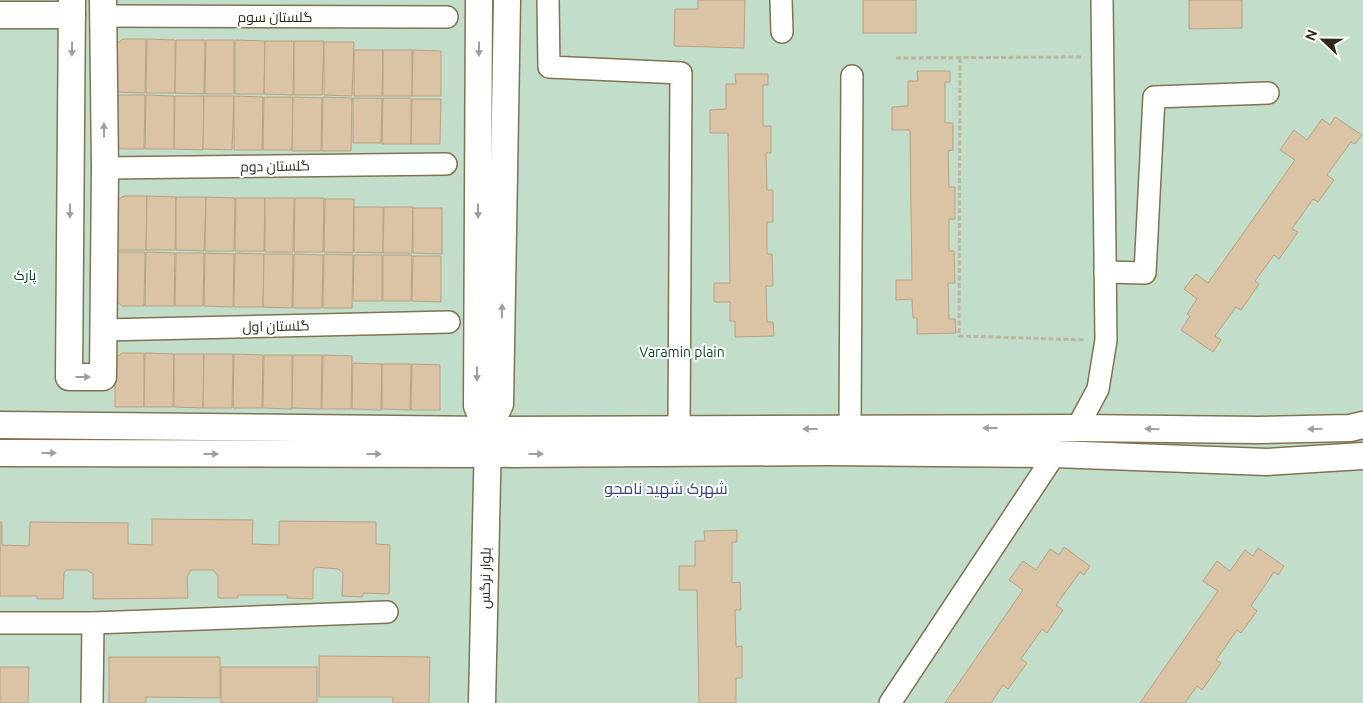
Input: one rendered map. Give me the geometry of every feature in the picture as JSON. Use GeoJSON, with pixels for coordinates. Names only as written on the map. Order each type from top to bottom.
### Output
{"type":"FeatureCollection","features":[{"type":"Feature","properties":{"kind":"street"},"geometry":{"type":"LineString","coordinates":[[479,0],[477,406],[488,442]]}},
{"type":"Feature","properties":{"kind":"street"},"geometry":{"type":"LineString","coordinates":[[488,442],[500,404],[507,0]]}},
{"type":"Feature","properties":{"kind":"street"},"geometry":{"type":"LineString","coordinates":[[539,0],[548,0],[549,66],[681,72],[679,430]]}},
{"type":"Feature","properties":{"kind":"street"},"geometry":{"type":"LineString","coordinates":[[781,0],[782,32]]}},
{"type":"Feature","properties":{"kind":"street"},"geometry":{"type":"LineString","coordinates":[[1076,428],[1098,389],[1106,340],[1102,0]]}},
{"type":"Feature","properties":{"kind":"street"},"geometry":{"type":"LineString","coordinates":[[0,15],[72,8],[69,377],[103,377],[105,168],[103,8]]}},
{"type":"Feature","properties":{"kind":"street","name":"گلستان سوم"},"geometry":{"type":"LineString","coordinates":[[103,8],[447,17]]}},
{"type":"Feature","properties":{"kind":"street"},"geometry":{"type":"LineString","coordinates":[[850,428],[852,76]]}},
{"type":"Feature","properties":{"kind":"street"},"geometry":{"type":"LineString","coordinates":[[1105,272],[1145,273],[1154,98],[1268,93]]}},
{"type":"Feature","properties":{"kind":"street","name":"گلستان دوم"},"geometry":{"type":"LineString","coordinates":[[105,168],[446,164]]}},
{"type":"Feature","properties":{"kind":"street","name":"گلستان اول"},"geometry":{"type":"LineString","coordinates":[[104,330],[449,322]]}},
{"type":"Feature","properties":{"kind":"street"},"geometry":{"type":"LineString","coordinates":[[0,425],[817,452],[1055,454],[1267,462],[1363,456]]}},
{"type":"Feature","properties":{"kind":"street"},"geometry":{"type":"LineString","coordinates":[[0,453],[488,442],[679,430],[850,428],[1258,430],[1350,428],[1363,425]]}},
{"type":"Feature","properties":{"kind":"street","name":"بلوار نرگس"},"geometry":{"type":"LineString","coordinates":[[482,703],[488,442]]}},
{"type":"Feature","properties":{"kind":"street"},"geometry":{"type":"LineString","coordinates":[[890,703],[1055,454]]}},
{"type":"Feature","properties":{"kind":"street"},"geometry":{"type":"LineString","coordinates":[[0,623],[93,623],[387,612]]}},
{"type":"Feature","properties":{"kind":"street"},"geometry":{"type":"LineString","coordinates":[[92,703],[93,623]]}},
{"type":"Feature","properties":{"kind":"path"},"geometry":{"type":"LineString","coordinates":[[896,58],[1103,57]]}},
{"type":"Feature","properties":{"kind":"path"},"geometry":{"type":"LineString","coordinates":[[960,58],[959,336],[1106,340]]}},
{"type":"Feature","properties":{"kind":"green space","name":"Varamin plain"},"geometry":{"type":"Polygon","coordinates":[[[0,0],[1363,0],[1363,703],[0,703],[0,0]]]}},
{"type":"Feature","properties":{"kind":"building"},"geometry":{"type":"Polygon","coordinates":[[[698,0],[745,0],[744,48],[674,46],[675,9],[698,9],[698,0]]]}},
{"type":"Feature","properties":{"kind":"building"},"geometry":{"type":"Polygon","coordinates":[[[863,0],[916,0],[916,33],[863,33],[863,0]]]}},
{"type":"Feature","properties":{"kind":"building"},"geometry":{"type":"Polygon","coordinates":[[[1189,0],[1242,0],[1242,28],[1189,29],[1189,0]]]}},
{"type":"Feature","properties":{"kind":"building"},"geometry":{"type":"Polygon","coordinates":[[[123,39],[146,39],[145,93],[116,92],[116,44],[123,39]]]}},
{"type":"Feature","properties":{"kind":"building"},"geometry":{"type":"Polygon","coordinates":[[[147,39],[175,40],[175,93],[146,93],[147,39]]]}},
{"type":"Feature","properties":{"kind":"building"},"geometry":{"type":"Polygon","coordinates":[[[176,40],[205,40],[204,94],[175,93],[176,40]]]}},
{"type":"Feature","properties":{"kind":"building"},"geometry":{"type":"Polygon","coordinates":[[[206,40],[234,40],[234,94],[205,94],[206,40]]]}},
{"type":"Feature","properties":{"kind":"building"},"geometry":{"type":"Polygon","coordinates":[[[235,40],[265,41],[264,94],[235,94],[235,40]]]}},
{"type":"Feature","properties":{"kind":"building"},"geometry":{"type":"Polygon","coordinates":[[[265,41],[294,41],[293,95],[264,94],[265,41]]]}},
{"type":"Feature","properties":{"kind":"building"},"geometry":{"type":"Polygon","coordinates":[[[294,41],[324,41],[322,95],[294,95],[294,41]]]}},
{"type":"Feature","properties":{"kind":"building"},"geometry":{"type":"Polygon","coordinates":[[[324,42],[354,42],[352,96],[324,95],[324,42]]]}},
{"type":"Feature","properties":{"kind":"building"},"geometry":{"type":"Polygon","coordinates":[[[354,50],[383,50],[382,96],[354,96],[354,50]]]}},
{"type":"Feature","properties":{"kind":"building"},"geometry":{"type":"Polygon","coordinates":[[[383,50],[412,50],[412,96],[383,96],[383,50]]]}},
{"type":"Feature","properties":{"kind":"building"},"geometry":{"type":"Polygon","coordinates":[[[413,50],[441,51],[441,96],[412,96],[413,50]]]}},
{"type":"Feature","properties":{"kind":"building"},"geometry":{"type":"Polygon","coordinates":[[[917,71],[950,71],[950,82],[945,82],[945,123],[953,123],[953,150],[948,151],[949,187],[955,187],[955,219],[949,219],[949,251],[954,251],[955,283],[948,283],[949,319],[955,319],[956,333],[917,334],[917,318],[913,318],[912,299],[896,300],[896,280],[912,280],[910,130],[892,130],[892,107],[908,106],[908,81],[918,81],[917,71]]]}},
{"type":"Feature","properties":{"kind":"building"},"geometry":{"type":"Polygon","coordinates":[[[735,74],[768,74],[768,85],[763,85],[763,126],[771,126],[771,153],[766,153],[767,190],[773,190],[773,222],[767,222],[767,254],[772,254],[773,286],[766,286],[767,322],[773,322],[774,336],[735,337],[735,321],[730,321],[730,302],[714,302],[714,283],[730,283],[728,133],[710,133],[710,110],[726,109],[726,84],[736,84],[735,74]]]}},
{"type":"Feature","properties":{"kind":"building"},"geometry":{"type":"Polygon","coordinates":[[[116,95],[145,95],[144,149],[121,149],[114,143],[116,95]]]}},
{"type":"Feature","properties":{"kind":"building"},"geometry":{"type":"Polygon","coordinates":[[[146,95],[174,96],[174,149],[145,149],[146,95]]]}},
{"type":"Feature","properties":{"kind":"building"},"geometry":{"type":"Polygon","coordinates":[[[175,96],[204,96],[203,150],[174,149],[175,96]]]}},
{"type":"Feature","properties":{"kind":"building"},"geometry":{"type":"Polygon","coordinates":[[[204,96],[234,96],[232,150],[203,149],[204,96]]]}},
{"type":"Feature","properties":{"kind":"building"},"geometry":{"type":"Polygon","coordinates":[[[234,96],[263,97],[262,150],[234,150],[234,96]]]}},
{"type":"Feature","properties":{"kind":"building"},"geometry":{"type":"Polygon","coordinates":[[[264,97],[293,97],[292,150],[263,150],[264,97]]]}},
{"type":"Feature","properties":{"kind":"building"},"geometry":{"type":"Polygon","coordinates":[[[293,97],[322,98],[321,151],[292,151],[293,97]]]}},
{"type":"Feature","properties":{"kind":"building"},"geometry":{"type":"Polygon","coordinates":[[[323,97],[352,98],[351,151],[322,151],[323,97]]]}},
{"type":"Feature","properties":{"kind":"building"},"geometry":{"type":"Polygon","coordinates":[[[353,98],[382,98],[381,143],[353,143],[353,98]]]}},
{"type":"Feature","properties":{"kind":"building"},"geometry":{"type":"Polygon","coordinates":[[[383,98],[411,98],[411,144],[382,144],[383,98]]]}},
{"type":"Feature","properties":{"kind":"building"},"geometry":{"type":"Polygon","coordinates":[[[412,99],[441,99],[440,144],[411,144],[412,99]]]}},
{"type":"Feature","properties":{"kind":"building"},"geometry":{"type":"Polygon","coordinates":[[[1335,117],[1362,135],[1355,144],[1351,142],[1327,175],[1334,180],[1318,202],[1313,199],[1292,229],[1298,232],[1279,259],[1274,255],[1255,281],[1259,284],[1241,310],[1236,307],[1215,336],[1221,340],[1213,352],[1181,330],[1190,316],[1187,314],[1197,299],[1184,289],[1196,274],[1208,283],[1295,160],[1280,150],[1294,130],[1307,140],[1322,119],[1330,125],[1335,117]]]}},
{"type":"Feature","properties":{"kind":"building"},"geometry":{"type":"Polygon","coordinates":[[[124,196],[147,196],[146,250],[117,250],[116,201],[124,196]]]}},
{"type":"Feature","properties":{"kind":"building"},"geometry":{"type":"Polygon","coordinates":[[[147,196],[176,197],[175,250],[146,250],[147,196]]]}},
{"type":"Feature","properties":{"kind":"building"},"geometry":{"type":"Polygon","coordinates":[[[176,197],[206,197],[204,251],[176,250],[176,197]]]}},
{"type":"Feature","properties":{"kind":"building"},"geometry":{"type":"Polygon","coordinates":[[[206,197],[235,198],[234,251],[205,251],[206,197]]]}},
{"type":"Feature","properties":{"kind":"building"},"geometry":{"type":"Polygon","coordinates":[[[236,198],[265,198],[264,251],[235,251],[236,198]]]}},
{"type":"Feature","properties":{"kind":"building"},"geometry":{"type":"Polygon","coordinates":[[[265,198],[294,198],[293,252],[265,252],[265,198]]]}},
{"type":"Feature","properties":{"kind":"building"},"geometry":{"type":"Polygon","coordinates":[[[295,198],[324,198],[323,252],[294,252],[295,198]]]}},
{"type":"Feature","properties":{"kind":"building"},"geometry":{"type":"Polygon","coordinates":[[[325,199],[354,199],[353,253],[324,252],[325,199]]]}},
{"type":"Feature","properties":{"kind":"building"},"geometry":{"type":"Polygon","coordinates":[[[354,207],[383,207],[383,253],[354,252],[354,207]]]}},
{"type":"Feature","properties":{"kind":"building"},"geometry":{"type":"Polygon","coordinates":[[[384,207],[413,207],[412,253],[383,253],[384,207]]]}},
{"type":"Feature","properties":{"kind":"building"},"geometry":{"type":"Polygon","coordinates":[[[413,208],[442,208],[442,254],[413,253],[413,208]]]}},
{"type":"Feature","properties":{"kind":"building"},"geometry":{"type":"Polygon","coordinates":[[[116,252],[145,252],[144,306],[122,306],[115,300],[116,252]]]}},
{"type":"Feature","properties":{"kind":"building"},"geometry":{"type":"Polygon","coordinates":[[[146,252],[175,253],[174,306],[145,306],[146,252]]]}},
{"type":"Feature","properties":{"kind":"building"},"geometry":{"type":"Polygon","coordinates":[[[176,253],[204,253],[203,306],[175,306],[176,253]]]}},
{"type":"Feature","properties":{"kind":"building"},"geometry":{"type":"Polygon","coordinates":[[[205,253],[234,254],[233,307],[204,306],[205,253]]]}},
{"type":"Feature","properties":{"kind":"building"},"geometry":{"type":"Polygon","coordinates":[[[235,253],[264,254],[263,307],[234,307],[235,253]]]}},
{"type":"Feature","properties":{"kind":"building"},"geometry":{"type":"Polygon","coordinates":[[[264,254],[293,254],[292,308],[263,307],[264,254]]]}},
{"type":"Feature","properties":{"kind":"building"},"geometry":{"type":"Polygon","coordinates":[[[294,254],[323,255],[322,308],[293,308],[294,254]]]}},
{"type":"Feature","properties":{"kind":"building"},"geometry":{"type":"Polygon","coordinates":[[[324,254],[353,255],[352,308],[323,308],[324,254]]]}},
{"type":"Feature","properties":{"kind":"building"},"geometry":{"type":"Polygon","coordinates":[[[354,255],[382,255],[382,301],[353,301],[354,255]]]}},
{"type":"Feature","properties":{"kind":"building"},"geometry":{"type":"Polygon","coordinates":[[[383,255],[412,255],[411,301],[383,301],[383,255]]]}},
{"type":"Feature","properties":{"kind":"building"},"geometry":{"type":"Polygon","coordinates":[[[413,256],[441,256],[441,302],[412,301],[413,256]]]}},
{"type":"Feature","properties":{"kind":"building"},"geometry":{"type":"Polygon","coordinates":[[[122,353],[144,353],[144,407],[115,407],[115,358],[122,353]]]}},
{"type":"Feature","properties":{"kind":"building"},"geometry":{"type":"Polygon","coordinates":[[[145,353],[174,354],[173,407],[144,407],[145,353]]]}},
{"type":"Feature","properties":{"kind":"building"},"geometry":{"type":"Polygon","coordinates":[[[174,354],[204,354],[203,408],[174,407],[174,354]]]}},
{"type":"Feature","properties":{"kind":"building"},"geometry":{"type":"Polygon","coordinates":[[[204,354],[233,354],[232,408],[203,408],[204,354]]]}},
{"type":"Feature","properties":{"kind":"building"},"geometry":{"type":"Polygon","coordinates":[[[234,354],[263,355],[262,408],[233,408],[234,354]]]}},
{"type":"Feature","properties":{"kind":"building"},"geometry":{"type":"Polygon","coordinates":[[[264,355],[292,355],[292,409],[263,408],[264,355]]]}},
{"type":"Feature","properties":{"kind":"building"},"geometry":{"type":"Polygon","coordinates":[[[293,355],[322,355],[321,409],[292,408],[293,355]]]}},
{"type":"Feature","properties":{"kind":"building"},"geometry":{"type":"Polygon","coordinates":[[[323,355],[352,356],[351,409],[322,409],[323,355]]]}},
{"type":"Feature","properties":{"kind":"building"},"geometry":{"type":"Polygon","coordinates":[[[353,363],[382,364],[381,410],[352,409],[353,363]]]}},
{"type":"Feature","properties":{"kind":"building"},"geometry":{"type":"Polygon","coordinates":[[[382,364],[411,364],[410,410],[382,409],[382,364]]]}},
{"type":"Feature","properties":{"kind":"building"},"geometry":{"type":"Polygon","coordinates":[[[412,364],[440,365],[440,410],[411,410],[412,364]]]}},
{"type":"Feature","properties":{"kind":"building"},"geometry":{"type":"Polygon","coordinates":[[[152,519],[253,520],[252,544],[279,545],[279,521],[376,522],[376,544],[390,545],[389,594],[364,593],[362,597],[342,596],[343,573],[338,569],[316,567],[313,571],[313,599],[287,598],[287,595],[238,595],[238,598],[218,598],[218,576],[213,570],[191,570],[187,577],[188,598],[93,599],[93,574],[87,570],[66,570],[64,573],[63,599],[37,599],[37,596],[0,596],[0,522],[2,522],[2,545],[29,546],[30,522],[128,523],[128,544],[152,545],[152,519]]]}},
{"type":"Feature","properties":{"kind":"building"},"geometry":{"type":"Polygon","coordinates":[[[737,530],[737,542],[732,542],[732,583],[740,582],[741,610],[735,610],[736,647],[742,646],[742,678],[736,678],[736,703],[699,703],[697,590],[679,590],[679,566],[695,566],[695,541],[705,541],[704,531],[737,530]]]}},
{"type":"Feature","properties":{"kind":"building"},"geometry":{"type":"Polygon","coordinates":[[[1064,547],[1090,566],[1084,575],[1080,572],[1056,605],[1063,610],[1047,633],[1042,629],[1021,659],[1027,663],[1008,689],[1003,685],[991,703],[945,703],[1023,590],[1009,580],[1023,561],[1036,570],[1050,549],[1059,555],[1064,547]]]}},
{"type":"Feature","properties":{"kind":"building"},"geometry":{"type":"Polygon","coordinates":[[[1258,548],[1284,566],[1278,575],[1274,572],[1251,606],[1257,611],[1241,633],[1237,630],[1216,660],[1221,663],[1202,690],[1197,686],[1185,703],[1140,703],[1218,591],[1203,581],[1217,561],[1230,571],[1245,550],[1253,556],[1258,548]]]}},
{"type":"Feature","properties":{"kind":"building"},"geometry":{"type":"Polygon","coordinates":[[[319,656],[430,657],[429,703],[393,703],[393,697],[319,697],[319,656]]]}},
{"type":"Feature","properties":{"kind":"building"},"geometry":{"type":"Polygon","coordinates":[[[109,657],[220,657],[220,698],[146,697],[146,703],[109,703],[109,657]]]}},
{"type":"Feature","properties":{"kind":"building"},"geometry":{"type":"Polygon","coordinates":[[[0,667],[29,667],[28,703],[0,703],[0,667]]]}},
{"type":"Feature","properties":{"kind":"building"},"geometry":{"type":"Polygon","coordinates":[[[221,667],[317,667],[317,703],[221,703],[221,667]]]}},
{"type":"Feature","properties":{"kind":"district","name":"شهرک شهید نامجو"},"geometry":{"type":"Point","coordinates":[666,488]}},
{"type":"Feature","properties":{"kind":"park label","name":"پارک"},"geometry":{"type":"Point","coordinates":[25,275]}}]}
